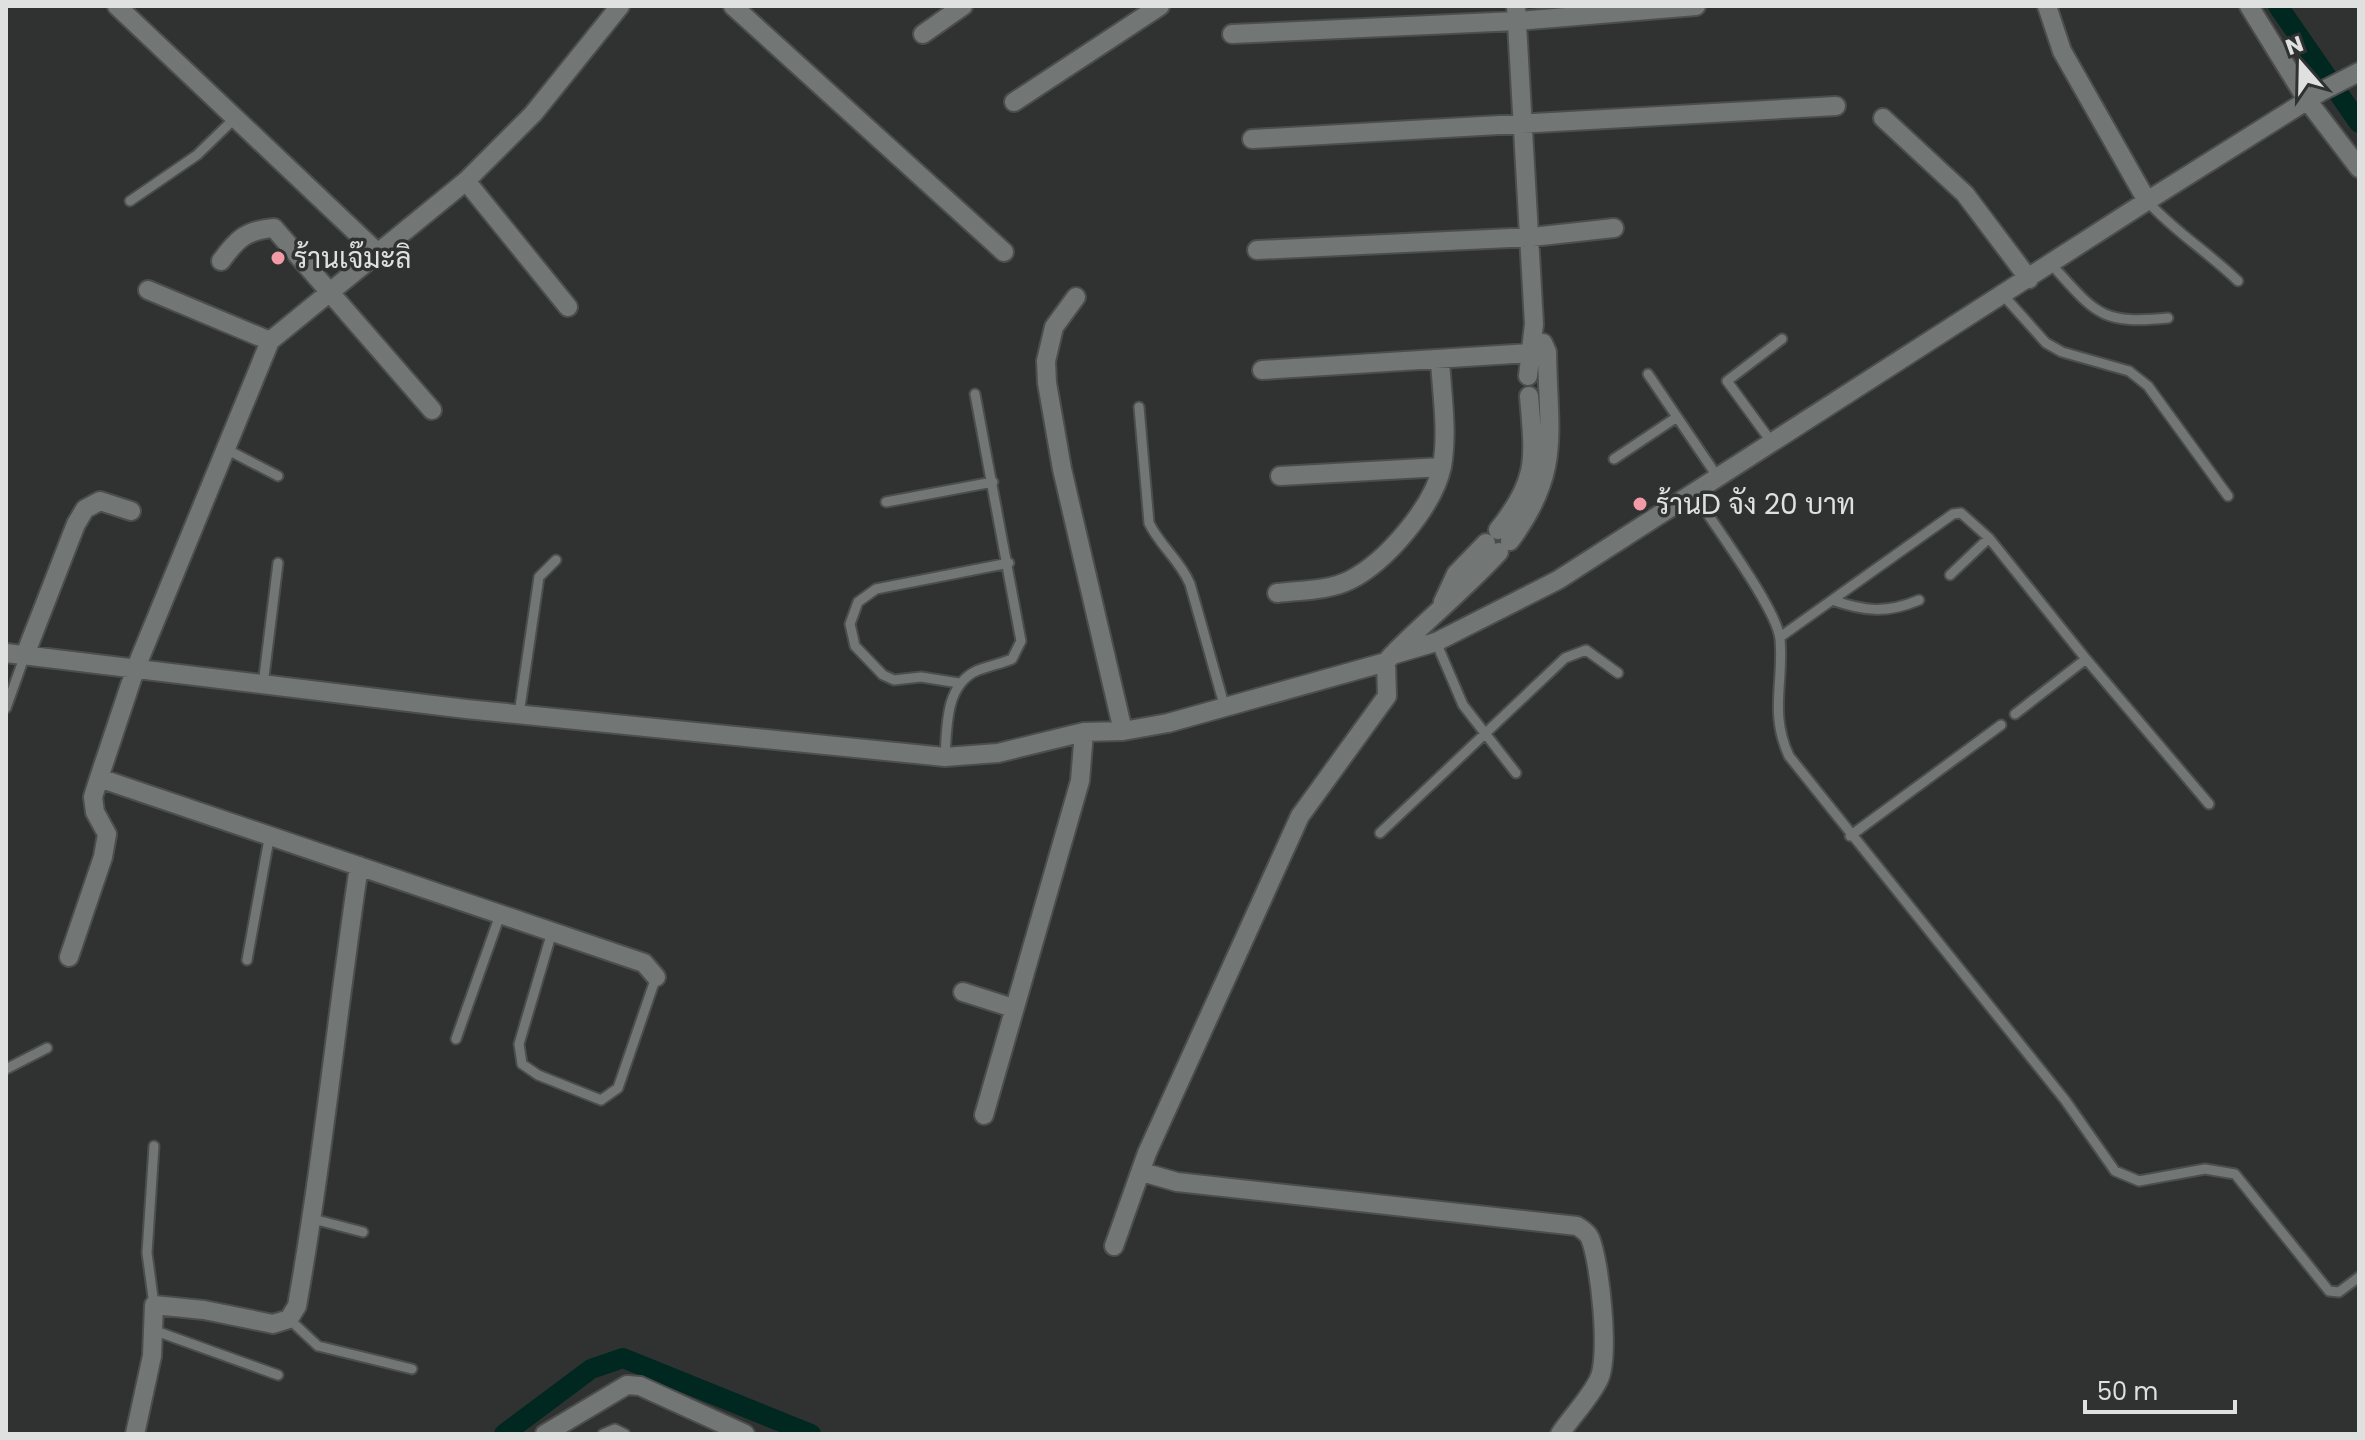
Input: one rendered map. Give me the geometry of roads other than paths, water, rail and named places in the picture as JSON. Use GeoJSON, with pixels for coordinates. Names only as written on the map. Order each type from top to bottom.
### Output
{"type":"FeatureCollection","features":[{"type":"Feature","properties":{"kind":"street"},"geometry":{"type":"LineString","coordinates":[[117,6],[379,254]]}},
{"type":"Feature","properties":{"kind":"street"},"geometry":{"type":"LineString","coordinates":[[69,957],[103,857],[107,834],[95,812],[93,797],[99,778],[135,670],[270,341],[466,181],[533,114],[620,6]]}},
{"type":"Feature","properties":{"kind":"street"},"geometry":{"type":"LineString","coordinates":[[733,6],[1004,252]]}},
{"type":"Feature","properties":{"kind":"street"},"geometry":{"type":"LineString","coordinates":[[923,34],[963,6]]}},
{"type":"Feature","properties":{"kind":"street"},"geometry":{"type":"LineString","coordinates":[[1232,34],[1516,13],[1696,6]]}},
{"type":"Feature","properties":{"kind":"street"},"geometry":{"type":"LineString","coordinates":[[2047,6],[2062,51],[2147,201]]}},
{"type":"Feature","properties":{"kind":"street"},"geometry":{"type":"LineString","coordinates":[[2249,6],[2314,96],[2359,168]]}},
{"type":"Feature","properties":{"kind":"street"},"geometry":{"type":"LineString","coordinates":[[1014,102],[1147,9]]}},
{"type":"Feature","properties":{"kind":"street"},"geometry":{"type":"LineString","coordinates":[[1516,13],[1532,237],[1534,324],[1528,353],[1528,376]]}},
{"type":"Feature","properties":{"kind":"street"},"geometry":{"type":"LineString","coordinates":[[6,653],[519,714],[945,757],[998,753],[1084,732],[1123,731],[1225,708],[1436,642],[1558,580],[1695,495],[2147,201],[2314,96],[2359,72]]}},
{"type":"Feature","properties":{"kind":"street"},"geometry":{"type":"LineString","coordinates":[[1252,139],[1836,106]]}},
{"type":"Feature","properties":{"kind":"street"},"geometry":{"type":"LineString","coordinates":[[1883,118],[1965,194],[2029,279]]}},
{"type":"Feature","properties":{"kind":"street"},"geometry":{"type":"LineString","coordinates":[[466,181],[568,307]]}},
{"type":"Feature","properties":{"kind":"street"},"geometry":{"type":"LineString","coordinates":[[221,261],[239,237],[251,230],[274,228],[432,410]]}},
{"type":"Feature","properties":{"kind":"street"},"geometry":{"type":"LineString","coordinates":[[1257,250],[1532,237],[1614,228]]}},
{"type":"Feature","properties":{"kind":"street"},"geometry":{"type":"LineString","coordinates":[[148,290],[270,341]]}},
{"type":"Feature","properties":{"kind":"street"},"geometry":{"type":"LineString","coordinates":[[1076,297],[1054,327],[1046,361],[1047,383],[1062,469],[1123,731]]}},
{"type":"Feature","properties":{"kind":"street"},"geometry":{"type":"LineString","coordinates":[[1114,1246],[1147,1153],[1300,816],[1387,696],[1389,658],[1442,605],[1471,584],[1540,468],[1547,352],[1534,324]]}},
{"type":"Feature","properties":{"kind":"street"},"geometry":{"type":"LineString","coordinates":[[1262,370],[1547,352]]}},
{"type":"Feature","properties":{"kind":"street"},"geometry":{"type":"LineString","coordinates":[[1277,593],[1331,587],[1351,579],[1370,566],[1426,505],[1442,467],[1440,361]]}},
{"type":"Feature","properties":{"kind":"street"},"geometry":{"type":"LineString","coordinates":[[1529,396],[1540,468]]}},
{"type":"Feature","properties":{"kind":"street"},"geometry":{"type":"LineString","coordinates":[[1280,476],[1442,467]]}},
{"type":"Feature","properties":{"kind":"street"},"geometry":{"type":"LineString","coordinates":[[25,655],[76,524],[85,509],[100,501],[131,511]]}},
{"type":"Feature","properties":{"kind":"street"},"geometry":{"type":"LineString","coordinates":[[984,1115],[1080,781],[1084,732]]}},
{"type":"Feature","properties":{"kind":"street"},"geometry":{"type":"LineString","coordinates":[[99,778],[269,839],[359,866],[644,963],[656,977]]}},
{"type":"Feature","properties":{"kind":"street"},"geometry":{"type":"LineString","coordinates":[[135,1434],[152,1356],[154,1305],[204,1310],[273,1324],[289,1319],[297,1306],[313,1219],[359,866]]}},
{"type":"Feature","properties":{"kind":"street"},"geometry":{"type":"LineString","coordinates":[[963,992],[1013,1008]]}},
{"type":"Feature","properties":{"kind":"street"},"geometry":{"type":"LineString","coordinates":[[1142,1172],[1177,1182],[1577,1226],[1584,1230],[1593,1252],[1604,1322],[1604,1352],[1600,1377],[1560,1434]]}},
{"type":"Feature","properties":{"kind":"street"},"geometry":{"type":"LineString","coordinates":[[545,1434],[627,1385],[640,1386],[745,1434]]}},
{"type":"Feature","properties":{"kind":"lane"},"geometry":{"type":"LineString","coordinates":[[130,201],[197,155],[235,118]]}},
{"type":"Feature","properties":{"kind":"lane"},"geometry":{"type":"LineString","coordinates":[[2147,201],[2180,236],[2205,249],[2238,281]]}},
{"type":"Feature","properties":{"kind":"lane"},"geometry":{"type":"LineString","coordinates":[[2051,264],[2097,312],[2129,322],[2168,318]]}},
{"type":"Feature","properties":{"kind":"lane"},"geometry":{"type":"LineString","coordinates":[[2003,295],[2046,343],[2062,352],[2129,371],[2148,386],[2228,496]]}},
{"type":"Feature","properties":{"kind":"lane"},"geometry":{"type":"LineString","coordinates":[[1773,444],[1727,381],[1782,339]]}},
{"type":"Feature","properties":{"kind":"lane"},"geometry":{"type":"LineString","coordinates":[[1648,374],[1719,479]]}},
{"type":"Feature","properties":{"kind":"lane"},"geometry":{"type":"LineString","coordinates":[[945,757],[948,717],[959,683],[972,673],[1012,659],[1018,654],[1021,641],[1009,563],[975,394]]}},
{"type":"Feature","properties":{"kind":"lane"},"geometry":{"type":"LineString","coordinates":[[1139,407],[1149,523],[1156,537],[1184,569],[1225,708]]}},
{"type":"Feature","properties":{"kind":"lane"},"geometry":{"type":"LineString","coordinates":[[1614,459],[1677,417]]}},
{"type":"Feature","properties":{"kind":"lane"},"geometry":{"type":"LineString","coordinates":[[226,449],[278,476]]}},
{"type":"Feature","properties":{"kind":"lane"},"geometry":{"type":"LineString","coordinates":[[886,502],[993,482]]}},
{"type":"Feature","properties":{"kind":"lane"},"geometry":{"type":"LineString","coordinates":[[1695,495],[1765,604],[1780,637],[1776,687],[1784,745],[1797,769],[2065,1100],[2115,1171],[2139,1181],[2205,1169],[2235,1174],[2329,1291],[2339,1292],[2359,1277]]}},
{"type":"Feature","properties":{"kind":"lane"},"geometry":{"type":"LineString","coordinates":[[1780,637],[1953,514],[1964,514],[1989,538],[2209,804]]}},
{"type":"Feature","properties":{"kind":"lane"},"geometry":{"type":"LineString","coordinates":[[1950,575],[1989,538]]}},
{"type":"Feature","properties":{"kind":"lane"},"geometry":{"type":"LineString","coordinates":[[519,714],[539,577],[556,560]]}},
{"type":"Feature","properties":{"kind":"lane"},"geometry":{"type":"LineString","coordinates":[[263,685],[278,563]]}},
{"type":"Feature","properties":{"kind":"lane"},"geometry":{"type":"LineString","coordinates":[[959,683],[921,677],[894,680],[883,675],[855,646],[850,624],[858,602],[876,589],[1009,563]]}},
{"type":"Feature","properties":{"kind":"lane"},"geometry":{"type":"LineString","coordinates":[[1832,600],[1872,612],[1919,600]]}},
{"type":"Feature","properties":{"kind":"lane"},"geometry":{"type":"LineString","coordinates":[[1436,642],[1463,705],[1516,773]]}},
{"type":"Feature","properties":{"kind":"lane"},"geometry":{"type":"LineString","coordinates":[[1380,833],[1483,734],[1576,651],[1593,654],[1618,673]]}},
{"type":"Feature","properties":{"kind":"lane"},"geometry":{"type":"LineString","coordinates":[[6,708],[25,655]]}},
{"type":"Feature","properties":{"kind":"lane"},"geometry":{"type":"LineString","coordinates":[[2015,714],[2086,659]]}},
{"type":"Feature","properties":{"kind":"lane"},"geometry":{"type":"LineString","coordinates":[[1850,836],[2001,725]]}},
{"type":"Feature","properties":{"kind":"lane"},"geometry":{"type":"LineString","coordinates":[[247,960],[269,839]]}},
{"type":"Feature","properties":{"kind":"lane"},"geometry":{"type":"LineString","coordinates":[[456,1039],[500,915]]}},
{"type":"Feature","properties":{"kind":"lane"},"geometry":{"type":"LineString","coordinates":[[552,932],[519,1044],[522,1064],[538,1075],[601,1100],[610,1097],[618,1088],[656,977]]}},
{"type":"Feature","properties":{"kind":"lane"},"geometry":{"type":"LineString","coordinates":[[6,1069],[47,1048]]}},
{"type":"Feature","properties":{"kind":"lane"},"geometry":{"type":"LineString","coordinates":[[154,1146],[147,1253],[154,1305]]}},
{"type":"Feature","properties":{"kind":"lane"},"geometry":{"type":"LineString","coordinates":[[313,1219],[363,1232]]}},
{"type":"Feature","properties":{"kind":"lane"},"geometry":{"type":"LineString","coordinates":[[289,1319],[309,1341],[331,1351],[412,1369]]}},
{"type":"Feature","properties":{"kind":"lane"},"geometry":{"type":"LineString","coordinates":[[153,1330],[278,1375]]}},
{"type":"Feature","properties":{"kind":"lane"},"geometry":{"type":"LineString","coordinates":[[603,1434],[615,1429],[625,1434]]}},
{"type":"Feature","properties":{"kind":"waterway"},"geometry":{"type":"LineString","coordinates":[[2278,6],[2359,123]]}},
{"type":"Feature","properties":{"kind":"waterway"},"geometry":{"type":"LineString","coordinates":[[504,1434],[591,1369],[623,1358],[811,1434]]}},
{"type":"Feature","properties":{"kind":"place","name":"ร้านเจ๊มะลิ"},"geometry":{"type":"Point","coordinates":[278,258]}},
{"type":"Feature","properties":{"kind":"place","name":"ร้านD จัง 20 บาท"},"geometry":{"type":"Point","coordinates":[1640,504]}}]}
